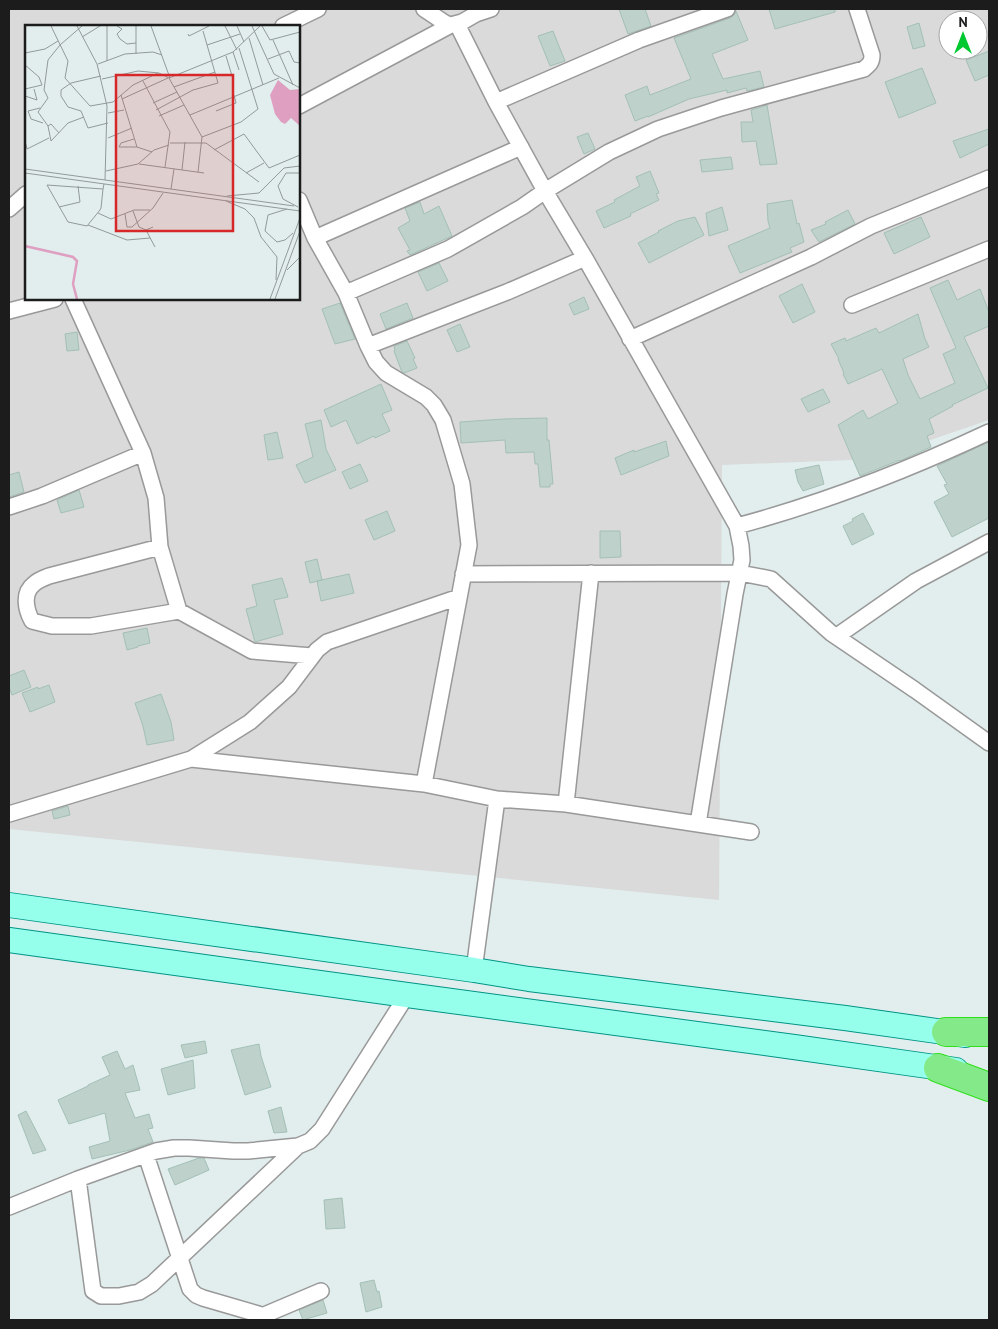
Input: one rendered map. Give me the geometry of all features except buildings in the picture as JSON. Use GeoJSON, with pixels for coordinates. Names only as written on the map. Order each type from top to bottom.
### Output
{"type":"FeatureCollection","features":[{"type":"Feature","properties":{"kind":"highway"},"geometry":{"type":"LineString","coordinates":[[946,1032],[989,1032]]}},
{"type":"Feature","properties":{"kind":"highway"},"geometry":{"type":"LineString","coordinates":[[938,1068],[989,1087]]}},
{"type":"Feature","properties":{"kind":"main road"},"geometry":{"type":"LineString","coordinates":[[9,904],[529,979],[845,1018],[989,1038]]}},
{"type":"Feature","properties":{"kind":"main road"},"geometry":{"type":"LineString","coordinates":[[9,940],[989,1074]]}},
{"type":"Feature","properties":{"kind":"street"},"geometry":{"type":"LineString","coordinates":[[285,25],[318,9]]}},
{"type":"Feature","properties":{"kind":"street"},"geometry":{"type":"LineString","coordinates":[[424,9],[445,23],[491,9]]}},
{"type":"Feature","properties":{"kind":"street"},"geometry":{"type":"LineString","coordinates":[[496,102],[639,40],[727,9]]}},
{"type":"Feature","properties":{"kind":"street"},"geometry":{"type":"LineString","coordinates":[[346,293],[448,249],[522,207],[608,152],[658,129],[721,108],[870,65],[872,54],[857,9]]}},
{"type":"Feature","properties":{"kind":"street"},"geometry":{"type":"LineString","coordinates":[[457,20],[496,102],[520,147],[737,526],[742,560],[698,824]]}},
{"type":"Feature","properties":{"kind":"street"},"geometry":{"type":"LineString","coordinates":[[300,105],[457,20]]}},
{"type":"Feature","properties":{"kind":"street"},"geometry":{"type":"LineString","coordinates":[[315,238],[520,147]]}},
{"type":"Feature","properties":{"kind":"street"},"geometry":{"type":"LineString","coordinates":[[630,339],[811,257],[871,226],[989,178]]}},
{"type":"Feature","properties":{"kind":"street"},"geometry":{"type":"LineString","coordinates":[[9,209],[25,195]]}},
{"type":"Feature","properties":{"kind":"street"},"geometry":{"type":"LineString","coordinates":[[300,202],[315,238],[346,293],[376,362],[386,373],[426,397],[434,405],[443,420],[462,484],[468,545],[424,784]]}},
{"type":"Feature","properties":{"kind":"street"},"geometry":{"type":"LineString","coordinates":[[852,305],[989,249]]}},
{"type":"Feature","properties":{"kind":"street"},"geometry":{"type":"LineString","coordinates":[[368,346],[507,292],[584,258]]}},
{"type":"Feature","properties":{"kind":"street"},"geometry":{"type":"LineString","coordinates":[[9,312],[52,300]]}},
{"type":"Feature","properties":{"kind":"street"},"geometry":{"type":"LineString","coordinates":[[74,300],[143,453],[156,498],[160,547],[179,611]]}},
{"type":"Feature","properties":{"kind":"street"},"geometry":{"type":"LineString","coordinates":[[737,526],[777,515],[866,484],[989,432]]}},
{"type":"Feature","properties":{"kind":"street"},"geometry":{"type":"LineString","coordinates":[[9,507],[42,496],[143,453]]}},
{"type":"Feature","properties":{"kind":"street"},"geometry":{"type":"LineString","coordinates":[[837,636],[916,581],[989,542]]}},
{"type":"Feature","properties":{"kind":"street"},"geometry":{"type":"LineString","coordinates":[[160,547],[48,576],[32,584],[26,596],[27,611],[32,621],[52,626],[91,626],[179,611],[252,651],[312,656]]}},
{"type":"Feature","properties":{"kind":"street"},"geometry":{"type":"LineString","coordinates":[[463,574],[740,573],[771,579],[831,632],[989,743]]}},
{"type":"Feature","properties":{"kind":"street"},"geometry":{"type":"LineString","coordinates":[[566,804],[591,574]]}},
{"type":"Feature","properties":{"kind":"street"},"geometry":{"type":"LineString","coordinates":[[9,814],[191,759],[250,722],[289,687],[316,650],[327,642],[459,596]]}},
{"type":"Feature","properties":{"kind":"street"},"geometry":{"type":"LineString","coordinates":[[191,759],[424,784],[497,798],[566,804],[751,832]]}},
{"type":"Feature","properties":{"kind":"street"},"geometry":{"type":"LineString","coordinates":[[474,970],[497,798]]}},
{"type":"Feature","properties":{"kind":"street"},"geometry":{"type":"LineString","coordinates":[[9,1207],[156,1151],[174,1148],[209,1148],[248,1151],[298,1146],[310,1141],[322,1129],[407,995]]}},
{"type":"Feature","properties":{"kind":"street"},"geometry":{"type":"LineString","coordinates":[[78,1180],[93,1290],[101,1296],[119,1296],[139,1292],[152,1284],[298,1146]]}},
{"type":"Feature","properties":{"kind":"street"},"geometry":{"type":"LineString","coordinates":[[146,1155],[190,1289],[196,1295],[258,1314],[263,1318],[321,1290]]}},
{"type":"Feature","properties":{"kind":"shaded area"},"geometry":{"type":"Polygon","coordinates":[[[9,9],[989,9],[989,420],[875,459],[722,465],[719,900],[9,829],[9,9]]]}}]}
